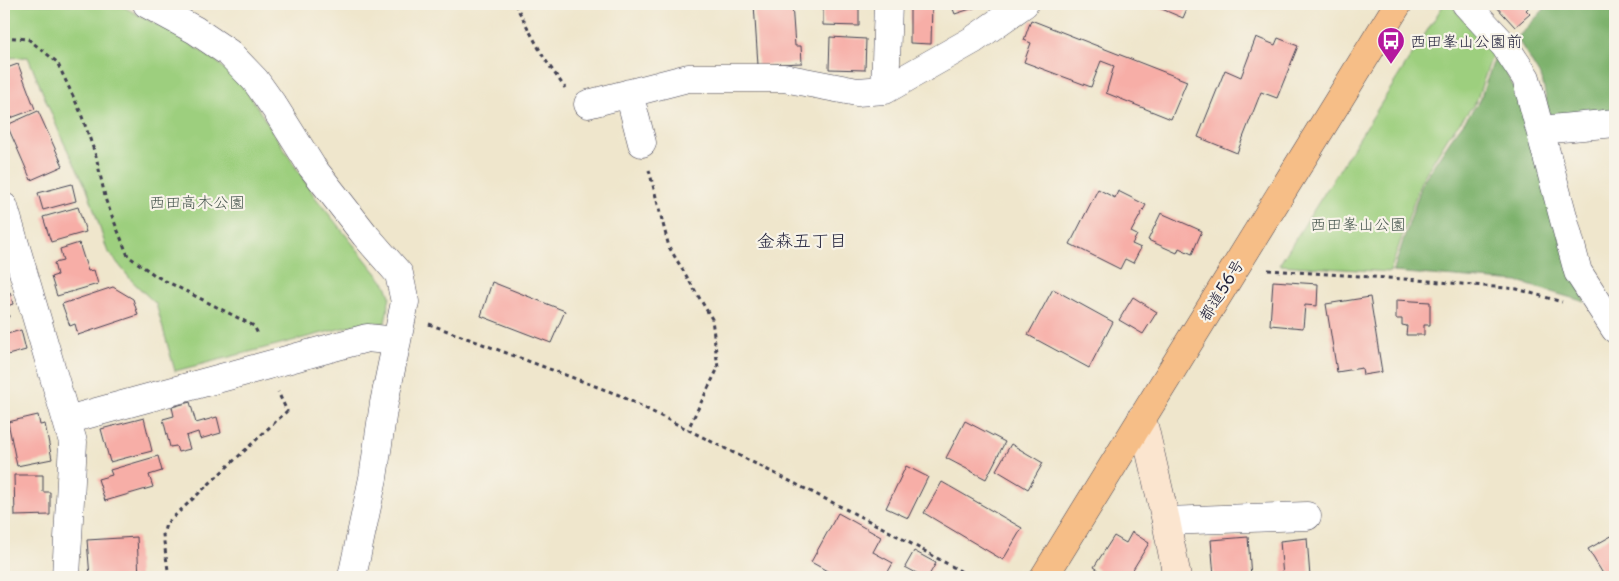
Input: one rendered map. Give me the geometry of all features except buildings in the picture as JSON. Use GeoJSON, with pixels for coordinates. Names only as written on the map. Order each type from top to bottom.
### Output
{"type":"FeatureCollection","features":[{"type":"Feature","properties":{"kind":"main road","name":"都道56号"},"geometry":{"type":"LineString","coordinates":[[1044,577],[1398,4]]}},
{"type":"Feature","properties":{"kind":"street"},"geometry":{"type":"LineString","coordinates":[[147,4],[195,30],[229,53],[255,80],[312,167],[365,236],[399,274],[405,302],[384,403],[373,478],[352,577]]}},
{"type":"Feature","properties":{"kind":"street"},"geometry":{"type":"LineString","coordinates":[[885,90],[888,4]]}},
{"type":"Feature","properties":{"kind":"street"},"geometry":{"type":"LineString","coordinates":[[588,104],[688,78],[784,78],[857,92],[885,90],[973,40],[1024,4]]}},
{"type":"Feature","properties":{"kind":"street"},"geometry":{"type":"LineString","coordinates":[[1466,4],[1505,46],[1526,78],[1578,272],[1612,319]]}},
{"type":"Feature","properties":{"kind":"street"},"geometry":{"type":"LineString","coordinates":[[629,93],[642,143]]}},
{"type":"Feature","properties":{"kind":"street"},"geometry":{"type":"LineString","coordinates":[[1540,130],[1615,123]]}},
{"type":"Feature","properties":{"kind":"street"},"geometry":{"type":"LineString","coordinates":[[4,206],[73,442],[66,577]]}},
{"type":"Feature","properties":{"kind":"street"},"geometry":{"type":"LineString","coordinates":[[67,420],[367,338],[397,341]]}},
{"type":"Feature","properties":{"kind":"street"},"geometry":{"type":"LineString","coordinates":[[1142,417],[1177,577]]}},
{"type":"Feature","properties":{"kind":"street"},"geometry":{"type":"LineString","coordinates":[[1166,522],[1307,516]]}},
{"type":"Feature","properties":{"kind":"path"},"geometry":{"type":"LineString","coordinates":[[515,4],[553,73],[564,88],[588,104]]}},
{"type":"Feature","properties":{"kind":"path"},"geometry":{"type":"LineString","coordinates":[[4,37],[28,39],[57,62],[80,111],[96,156],[106,202],[128,256],[156,276],[254,326],[270,364],[278,395],[287,411],[166,524],[163,535],[170,577]]}},
{"type":"Feature","properties":{"kind":"path"},"geometry":{"type":"LineString","coordinates":[[642,143],[669,247],[712,319],[718,368],[688,429]]}},
{"type":"Feature","properties":{"kind":"path"},"geometry":{"type":"LineString","coordinates":[[1235,267],[1517,289],[1612,319]]}},
{"type":"Feature","properties":{"kind":"path"},"geometry":{"type":"LineString","coordinates":[[402,315],[619,395],[883,528],[971,577]]}},
{"type":"Feature","properties":{"kind":"green space","name":"西田高木公園"},"geometry":{"type":"Polygon","coordinates":[[[118,4],[175,34],[216,61],[244,87],[315,197],[386,285],[390,296],[385,323],[366,322],[175,371],[156,304],[132,281],[107,250],[88,191],[62,139],[28,57],[4,58],[4,5],[118,4]]]}},
{"type":"Feature","properties":{"kind":"green space","name":"西田峯山公園"},"geometry":{"type":"Polygon","coordinates":[[[1444,4],[1450,4],[1493,53],[1476,102],[1448,137],[1421,181],[1390,272],[1279,265],[1444,4]]]}},
{"type":"Feature","properties":{"kind":"green space"},"geometry":{"type":"Polygon","coordinates":[[[1549,4],[1615,4],[1615,116],[1551,123],[1542,79],[1517,38],[1549,4]]]}},
{"type":"Feature","properties":{"kind":"green space"},"geometry":{"type":"Polygon","coordinates":[[[1496,54],[1519,97],[1585,302],[1518,282],[1393,272],[1423,181],[1479,102],[1496,54]]]}},
{"type":"Feature","properties":{"kind":"place","name":"西田峯山公園前"},"geometry":{"type":"Point","coordinates":[1391,65]}},
{"type":"Feature","properties":{"kind":"district","name":"金森五丁目"},"geometry":{"type":"Point","coordinates":[802,241]}}]}
